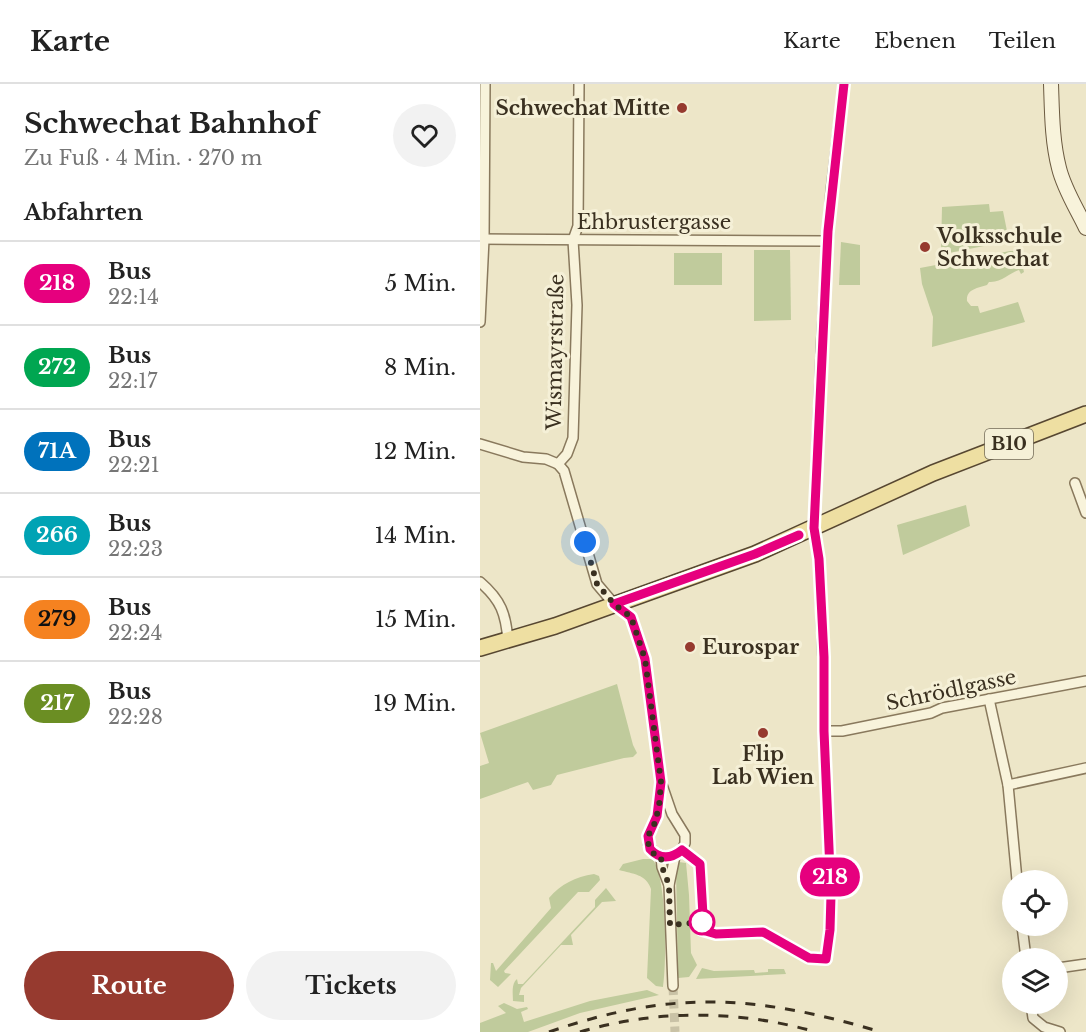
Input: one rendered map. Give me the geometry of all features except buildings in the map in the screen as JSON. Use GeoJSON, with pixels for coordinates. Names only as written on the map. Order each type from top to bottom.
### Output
{"type":"FeatureCollection","features":[{"type":"Feature","properties":{"kind":"main road"},"geometry":{"type":"LineString","coordinates":[[1051,84],[1053,127],[1059,167],[1064,183],[1086,228]]}},
{"type":"Feature","properties":{"kind":"main road","name":"B10"},"geometry":{"type":"LineString","coordinates":[[480,648],[508,641],[755,554],[933,473],[1086,414]]}},
{"type":"Feature","properties":{"kind":"street"},"geometry":{"type":"LineString","coordinates":[[480,322],[485,84]]}},
{"type":"Feature","properties":{"kind":"street","name":"Wismayrstraße"},"geometry":{"type":"LineString","coordinates":[[558,464],[567,454],[573,438],[577,305],[573,240],[578,226],[579,84]]}},
{"type":"Feature","properties":{"kind":"street"},"geometry":{"type":"LineString","coordinates":[[826,959],[831,895],[824,731],[824,657],[819,559],[814,528],[827,241],[844,84]]}},
{"type":"Feature","properties":{"kind":"street","name":"Ehbrustergasse"},"geometry":{"type":"LineString","coordinates":[[482,239],[827,241]]}},
{"type":"Feature","properties":{"kind":"street"},"geometry":{"type":"LineString","coordinates":[[480,444],[524,457],[546,459],[558,464],[564,471],[597,584],[614,604],[631,617],[645,659],[661,782],[672,814],[685,835],[682,850],[675,856],[661,857],[654,854],[648,843],[648,836],[659,807],[661,782]]}},
{"type":"Feature","properties":{"kind":"street"},"geometry":{"type":"LineString","coordinates":[[1075,483],[1086,513]]}},
{"type":"Feature","properties":{"kind":"street"},"geometry":{"type":"LineString","coordinates":[[480,582],[505,612],[508,641]]}},
{"type":"Feature","properties":{"kind":"street","name":"Schrödlgasse"},"geometry":{"type":"LineString","coordinates":[[824,731],[842,731],[1016,693],[1086,681]]}},
{"type":"Feature","properties":{"kind":"street"},"geometry":{"type":"LineString","coordinates":[[988,699],[1008,785],[1016,870]]}},
{"type":"Feature","properties":{"kind":"street"},"geometry":{"type":"LineString","coordinates":[[1008,785],[1086,768]]}},
{"type":"Feature","properties":{"kind":"street"},"geometry":{"type":"LineString","coordinates":[[654,825],[666,820],[679,825]]}},
{"type":"Feature","properties":{"kind":"street"},"geometry":{"type":"LineString","coordinates":[[673,986],[669,885],[675,856]]}},
{"type":"Feature","properties":{"kind":"street"},"geometry":{"type":"LineString","coordinates":[[661,857],[669,885]]}},
{"type":"Feature","properties":{"kind":"street"},"geometry":{"type":"LineString","coordinates":[[1068,967],[1086,964]]}},
{"type":"Feature","properties":{"kind":"street"},"geometry":{"type":"LineString","coordinates":[[1032,1014],[1032,1018],[1044,1027],[1060,1032]]}},
{"type":"Feature","properties":{"kind":"green space"},"geometry":{"type":"Polygon","coordinates":[[[989,204],[990,212],[1003,211],[1009,241],[944,254],[941,251],[942,207],[989,204]]]}},
{"type":"Feature","properties":{"kind":"green space"},"geometry":{"type":"Polygon","coordinates":[[[841,242],[860,245],[860,285],[839,285],[841,242]]]}},
{"type":"Feature","properties":{"kind":"green space"},"geometry":{"type":"Polygon","coordinates":[[[754,250],[790,250],[791,320],[754,321],[754,250]]]}},
{"type":"Feature","properties":{"kind":"green space"},"geometry":{"type":"Polygon","coordinates":[[[1019,251],[1024,272],[1021,274],[1019,270],[973,290],[968,294],[967,301],[971,306],[978,306],[980,313],[1018,302],[1025,322],[932,347],[933,317],[922,284],[920,268],[1019,251]]]}},
{"type":"Feature","properties":{"kind":"green space"},"geometry":{"type":"Polygon","coordinates":[[[674,253],[722,253],[722,285],[674,285],[674,253]]]}},
{"type":"Feature","properties":{"kind":"green space"},"geometry":{"type":"Polygon","coordinates":[[[966,505],[970,526],[903,555],[897,525],[966,505]]]}},
{"type":"Feature","properties":{"kind":"green space"},"geometry":{"type":"Polygon","coordinates":[[[617,684],[637,753],[633,757],[557,775],[551,785],[533,790],[528,782],[480,799],[480,766],[489,763],[480,733],[617,684]]]}},
{"type":"Feature","properties":{"kind":"green space"},"geometry":{"type":"Polygon","coordinates":[[[652,859],[661,882],[665,920],[663,987],[656,986],[647,978],[651,889],[642,877],[619,870],[623,864],[652,859]]]}},
{"type":"Feature","properties":{"kind":"green space"},"geometry":{"type":"Polygon","coordinates":[[[679,862],[686,863],[691,953],[697,965],[689,977],[678,978],[676,868],[679,862]]]}},
{"type":"Feature","properties":{"kind":"green space"},"geometry":{"type":"Polygon","coordinates":[[[594,874],[599,876],[600,880],[589,892],[578,892],[504,971],[511,974],[498,987],[490,980],[491,963],[496,971],[551,908],[549,898],[569,882],[594,874]]]}},
{"type":"Feature","properties":{"kind":"green space"},"geometry":{"type":"Polygon","coordinates":[[[606,888],[616,901],[602,902],[571,935],[573,945],[561,945],[521,988],[519,995],[524,995],[524,1002],[513,1001],[515,981],[517,979],[518,984],[523,984],[595,907],[595,900],[606,888]]]}},
{"type":"Feature","properties":{"kind":"green space"},"geometry":{"type":"Polygon","coordinates":[[[702,968],[714,971],[754,970],[755,973],[768,972],[768,969],[784,969],[786,974],[696,979],[702,968]]]}},
{"type":"Feature","properties":{"kind":"green space"},"geometry":{"type":"Polygon","coordinates":[[[647,990],[659,995],[580,1013],[528,1032],[480,1032],[480,1023],[506,1013],[498,1006],[504,1003],[517,1009],[527,1007],[528,1009],[521,1012],[524,1022],[590,1001],[647,990]]]}},
{"type":"Feature","properties":{"kind":"tunnel"},"geometry":{"type":"LineString","coordinates":[[673,986],[675,1032]]}},
{"type":"Feature","properties":{"kind":"railway"},"geometry":{"type":"LineString","coordinates":[[549,1032],[594,1018],[636,1009],[676,1003],[715,1002],[754,1004],[794,1010],[881,1032]]}},
{"type":"Feature","properties":{"kind":"railway"},"geometry":{"type":"LineString","coordinates":[[580,1032],[638,1019],[698,1015],[758,1019],[816,1032]]}},
{"type":"Feature","properties":{"kind":"bus line","name":"218"},"geometry":{"type":"LineString","coordinates":[[799,535],[755,554],[614,604],[631,617],[645,659],[661,782],[657,816],[648,836],[650,849],[654,854],[668,858],[682,850],[700,864],[702,930],[716,934],[763,932],[809,958],[826,959],[831,895],[824,731],[824,657],[819,559],[814,528],[828,231],[844,84]]}},
{"type":"Feature","properties":{"kind":"place","name":"Schwechat Mitte"},"geometry":{"type":"Point","coordinates":[682,108]}},
{"type":"Feature","properties":{"kind":"place","name":"Volksschule Schwechat"},"geometry":{"type":"Point","coordinates":[925,247]}},
{"type":"Feature","properties":{"kind":"place","name":"Eurospar"},"geometry":{"type":"Point","coordinates":[690,647]}},
{"type":"Feature","properties":{"kind":"place","name":"Flip Lab Wien"},"geometry":{"type":"Point","coordinates":[763,733]}},
{"type":"Feature","properties":{"kind":"route"},"geometry":{"type":"LineString","coordinates":[[585,542],[597,584],[614,604],[631,617],[645,659],[661,782],[659,807],[648,836],[648,843],[654,854],[661,857],[669,885],[670,925],[702,922]]}}]}
